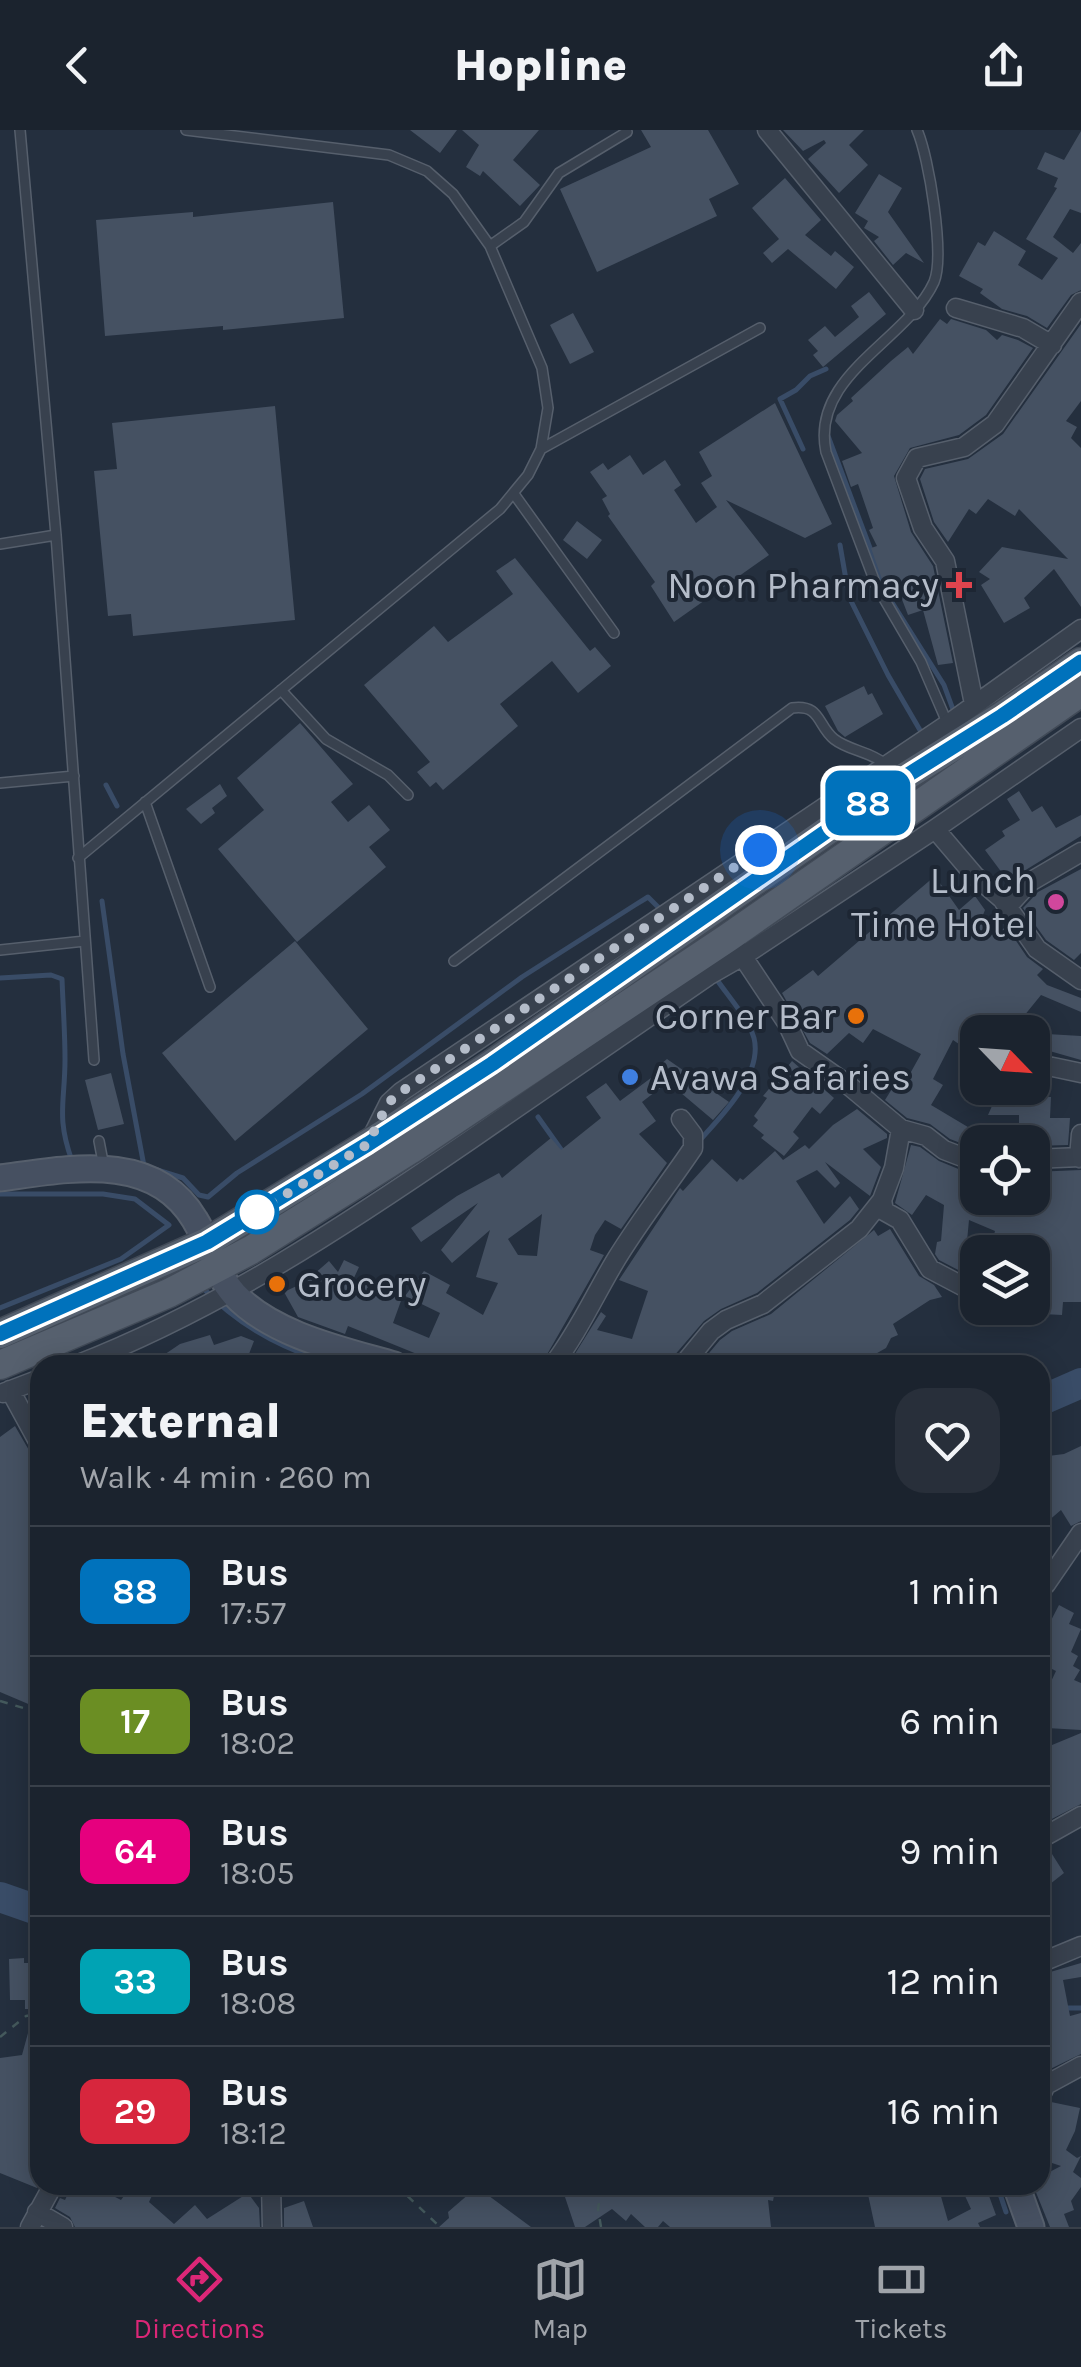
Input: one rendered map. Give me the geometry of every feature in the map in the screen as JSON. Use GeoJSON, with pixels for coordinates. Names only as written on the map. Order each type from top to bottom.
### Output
{"type":"FeatureCollection","features":[{"type":"Feature","properties":{"kind":"main road"},"geometry":{"type":"LineString","coordinates":[[0,1334],[218,1267],[368,1144],[492,1064],[903,778],[953,734],[1081,662]]}},
{"type":"Feature","properties":{"kind":"main road"},"geometry":{"type":"LineString","coordinates":[[52,1355],[251,1250],[736,946],[974,785],[1081,692]]}},
{"type":"Feature","properties":{"kind":"main road"},"geometry":{"type":"LineString","coordinates":[[3,1383],[30,1368]]}},
{"type":"Feature","properties":{"kind":"street"},"geometry":{"type":"LineString","coordinates":[[767,130],[914,310]]}},
{"type":"Feature","properties":{"kind":"street"},"geometry":{"type":"LineString","coordinates":[[974,704],[945,561],[924,528],[906,478],[917,458],[964,447],[995,424],[1081,302]]}},
{"type":"Feature","properties":{"kind":"street"},"geometry":{"type":"LineString","coordinates":[[956,308],[1023,328],[1052,345]]}},
{"type":"Feature","properties":{"kind":"street"},"geometry":{"type":"LineString","coordinates":[[368,1144],[388,1103],[401,1092],[885,764],[953,734],[974,704],[1081,629]]}},
{"type":"Feature","properties":{"kind":"street"},"geometry":{"type":"LineString","coordinates":[[960,1156],[926,1136],[902,1128],[800,1051],[736,946],[935,829],[974,785],[1081,728]]}},
{"type":"Feature","properties":{"kind":"street"},"geometry":{"type":"LineString","coordinates":[[935,829],[974,876],[1002,899],[1037,949],[1081,980]]}},
{"type":"Feature","properties":{"kind":"street"},"geometry":{"type":"LineString","coordinates":[[1007,907],[1030,882],[1081,852]]}},
{"type":"Feature","properties":{"kind":"street"},"geometry":{"type":"LineString","coordinates":[[1050,1066],[1081,1074]]}},
{"type":"Feature","properties":{"kind":"street"},"geometry":{"type":"LineString","coordinates":[[561,1355],[642,1218],[693,1148],[693,1135],[682,1119]]}},
{"type":"Feature","properties":{"kind":"street"},"geometry":{"type":"LineString","coordinates":[[692,1355],[711,1331],[763,1304],[859,1229],[882,1200],[902,1128]]}},
{"type":"Feature","properties":{"kind":"street"},"geometry":{"type":"LineString","coordinates":[[1050,1159],[1080,1157],[1081,1134]]}},
{"type":"Feature","properties":{"kind":"street"},"geometry":{"type":"LineString","coordinates":[[0,1178],[68,1169],[124,1170],[161,1183],[187,1206],[218,1267],[266,1318],[298,1334],[364,1355]]}},
{"type":"Feature","properties":{"kind":"street"},"geometry":{"type":"LineString","coordinates":[[882,1200],[884,1211],[900,1220],[930,1269],[960,1284]]}},
{"type":"Feature","properties":{"kind":"street"},"geometry":{"type":"LineString","coordinates":[[101,1355],[114,1350],[218,1267]]}},
{"type":"Feature","properties":{"kind":"street"},"geometry":{"type":"LineString","coordinates":[[321,1355],[331,1344]]}},
{"type":"Feature","properties":{"kind":"street"},"geometry":{"type":"LineString","coordinates":[[30,1380],[3,1383],[30,1428]]}},
{"type":"Feature","properties":{"kind":"street"},"geometry":{"type":"LineString","coordinates":[[1050,1572],[1080,1536]]}},
{"type":"Feature","properties":{"kind":"street"},"geometry":{"type":"LineString","coordinates":[[1050,1833],[1081,1816]]}},
{"type":"Feature","properties":{"kind":"street"},"geometry":{"type":"LineString","coordinates":[[1050,1960],[1081,1946]]}},
{"type":"Feature","properties":{"kind":"street"},"geometry":{"type":"LineString","coordinates":[[1050,2083],[1081,2066]]}},
{"type":"Feature","properties":{"kind":"street"},"geometry":{"type":"LineString","coordinates":[[47,2195],[34,2219],[63,2227]]}},
{"type":"Feature","properties":{"kind":"street"},"geometry":{"type":"LineString","coordinates":[[270,2195],[272,2227]]}},
{"type":"Feature","properties":{"kind":"street"},"geometry":{"type":"LineString","coordinates":[[1020,2195],[1031,2227]]}},
{"type":"Feature","properties":{"kind":"lane"},"geometry":{"type":"LineString","coordinates":[[20,130],[56,536],[94,1060]]}},
{"type":"Feature","properties":{"kind":"lane"},"geometry":{"type":"LineString","coordinates":[[78,858],[514,494],[541,448],[548,408],[542,368],[490,246],[453,194],[427,171],[390,154],[186,130]]}},
{"type":"Feature","properties":{"kind":"lane"},"geometry":{"type":"LineString","coordinates":[[918,130],[930,182],[938,264],[933,283],[914,310],[855,370],[826,411],[822,432],[876,585],[921,662],[974,785]]}},
{"type":"Feature","properties":{"kind":"lane"},"geometry":{"type":"LineString","coordinates":[[490,246],[524,222],[559,173],[627,132]]}},
{"type":"Feature","properties":{"kind":"lane"},"geometry":{"type":"LineString","coordinates":[[541,448],[760,328]]}},
{"type":"Feature","properties":{"kind":"lane"},"geometry":{"type":"LineString","coordinates":[[514,494],[614,633]]}},
{"type":"Feature","properties":{"kind":"lane"},"geometry":{"type":"LineString","coordinates":[[0,544],[56,536]]}},
{"type":"Feature","properties":{"kind":"lane"},"geometry":{"type":"LineString","coordinates":[[280,690],[326,739],[388,776],[408,795]]}},
{"type":"Feature","properties":{"kind":"lane"},"geometry":{"type":"LineString","coordinates":[[454,961],[792,708],[803,707],[818,713],[832,738],[872,753],[885,764]]}},
{"type":"Feature","properties":{"kind":"lane"},"geometry":{"type":"LineString","coordinates":[[0,783],[74,776]]}},
{"type":"Feature","properties":{"kind":"lane"},"geometry":{"type":"LineString","coordinates":[[146,802],[210,987]]}},
{"type":"Feature","properties":{"kind":"lane"},"geometry":{"type":"LineString","coordinates":[[0,950],[84,941]]}},
{"type":"Feature","properties":{"kind":"lane"},"geometry":{"type":"LineString","coordinates":[[99,1142],[105,1170]]}},
{"type":"Feature","properties":{"kind":"path"},"geometry":{"type":"LineString","coordinates":[[0,1702],[30,1710]]}},
{"type":"Feature","properties":{"kind":"path"},"geometry":{"type":"LineString","coordinates":[[0,2037],[30,2015]]}},
{"type":"Feature","properties":{"kind":"path"},"geometry":{"type":"LineString","coordinates":[[407,2195],[440,2227]]}},
{"type":"Feature","properties":{"kind":"path"},"geometry":{"type":"LineString","coordinates":[[600,2195],[601,2227]]}},
{"type":"Feature","properties":{"kind":"building"},"geometry":{"type":"Polygon","coordinates":[[[410,130],[457,130],[440,153],[410,130]]]}},
{"type":"Feature","properties":{"kind":"building"},"geometry":{"type":"Polygon","coordinates":[[[462,130],[539,130],[513,160],[540,185],[520,206],[483,171],[480,176],[466,167],[479,145],[462,130]]]}},
{"type":"Feature","properties":{"kind":"building"},"geometry":{"type":"Polygon","coordinates":[[[641,130],[708,130],[739,184],[709,199],[717,216],[597,272],[560,189],[651,147],[641,130]]]}},
{"type":"Feature","properties":{"kind":"building"},"geometry":{"type":"Polygon","coordinates":[[[783,130],[864,130],[849,145],[868,165],[839,193],[808,159],[826,143],[824,140],[803,151],[783,130]]]}},
{"type":"Feature","properties":{"kind":"building"},"geometry":{"type":"Polygon","coordinates":[[[1081,131],[1081,213],[1070,209],[1053,237],[1073,253],[1081,243],[1081,290],[1071,295],[1047,328],[1027,316],[1002,309],[980,293],[983,289],[959,276],[978,242],[985,246],[994,231],[1026,251],[1018,265],[1042,280],[1058,258],[1026,239],[1057,188],[1054,187],[1058,178],[1037,169],[1045,152],[1064,160],[1081,131]]]}},
{"type":"Feature","properties":{"kind":"building"},"geometry":{"type":"Polygon","coordinates":[[[879,174],[902,188],[888,212],[924,263],[906,253],[893,265],[874,241],[879,237],[864,228],[868,221],[855,213],[879,174]]]}},
{"type":"Feature","properties":{"kind":"building"},"geometry":{"type":"Polygon","coordinates":[[[785,178],[821,220],[805,235],[831,256],[835,251],[854,267],[836,289],[788,249],[772,263],[763,253],[779,239],[752,208],[785,178]]]}},
{"type":"Feature","properties":{"kind":"building"},"geometry":{"type":"Polygon","coordinates":[[[333,202],[344,318],[105,336],[96,220],[193,212],[193,217],[333,202]]]}},
{"type":"Feature","properties":{"kind":"building"},"geometry":{"type":"Polygon","coordinates":[[[869,292],[886,314],[823,367],[813,355],[818,351],[808,340],[825,326],[835,337],[859,317],[851,306],[869,292]]]}},
{"type":"Feature","properties":{"kind":"building"},"geometry":{"type":"Polygon","coordinates":[[[573,313],[594,352],[570,364],[550,325],[573,313]]]}},
{"type":"Feature","properties":{"kind":"building"},"geometry":{"type":"Polygon","coordinates":[[[940,319],[947,324],[951,319],[986,330],[997,340],[1002,335],[1033,348],[986,415],[959,435],[910,448],[894,476],[911,532],[933,566],[953,663],[938,665],[923,610],[908,615],[898,589],[889,592],[883,582],[871,548],[877,546],[869,530],[873,528],[858,484],[851,487],[842,461],[862,453],[835,421],[853,401],[851,398],[891,361],[908,347],[913,354],[940,319]]]}},
{"type":"Feature","properties":{"kind":"building"},"geometry":{"type":"Polygon","coordinates":[[[1081,324],[1081,401],[1066,421],[1077,427],[1071,438],[1081,448],[1081,607],[1054,569],[1024,598],[1030,608],[1004,623],[981,585],[990,579],[979,572],[1002,547],[1068,559],[1019,509],[1015,516],[988,499],[976,514],[969,509],[948,542],[934,522],[920,479],[925,469],[968,459],[1003,434],[1081,324]]]}},
{"type":"Feature","properties":{"kind":"building"},"geometry":{"type":"Polygon","coordinates":[[[775,403],[832,524],[805,538],[726,500],[769,555],[674,622],[651,586],[655,582],[608,516],[602,499],[607,496],[590,472],[603,463],[608,470],[630,455],[643,475],[665,460],[681,485],[674,490],[696,523],[717,507],[701,483],[712,476],[699,452],[775,403]]]}},
{"type":"Feature","properties":{"kind":"building"},"geometry":{"type":"Polygon","coordinates":[[[275,406],[295,620],[133,636],[131,614],[108,616],[94,471],[117,469],[112,423],[275,406]]]}},
{"type":"Feature","properties":{"kind":"building"},"geometry":{"type":"Polygon","coordinates":[[[577,521],[602,540],[587,559],[563,540],[577,521]]]}},
{"type":"Feature","properties":{"kind":"building"},"geometry":{"type":"Polygon","coordinates":[[[515,558],[590,651],[595,647],[611,666],[578,693],[552,661],[500,704],[518,726],[443,790],[436,782],[430,787],[417,772],[430,762],[364,685],[434,626],[448,642],[513,594],[496,571],[515,558]]]}},
{"type":"Feature","properties":{"kind":"building"},"geometry":{"type":"Polygon","coordinates":[[[864,686],[883,714],[845,737],[825,706],[864,686]]]}},
{"type":"Feature","properties":{"kind":"building"},"geometry":{"type":"Polygon","coordinates":[[[300,723],[353,784],[331,802],[348,822],[369,805],[390,830],[369,847],[386,867],[297,942],[218,849],[264,810],[237,778],[300,723]]]}},
{"type":"Feature","properties":{"kind":"building"},"geometry":{"type":"Polygon","coordinates":[[[220,784],[227,796],[201,824],[186,809],[220,784]]]}},
{"type":"Feature","properties":{"kind":"building"},"geometry":{"type":"Polygon","coordinates":[[[1019,791],[1032,812],[1042,806],[1056,828],[1081,815],[1081,836],[1024,871],[1011,885],[985,850],[1005,836],[1002,831],[1020,820],[1007,799],[1019,791]]]}},
{"type":"Feature","properties":{"kind":"building","name":"Lunch Time Hotel"},"geometry":{"type":"Polygon","coordinates":[[[1081,869],[1081,953],[1074,960],[1046,940],[1023,908],[1038,892],[1081,869]]]}},
{"type":"Feature","properties":{"kind":"building"},"geometry":{"type":"Polygon","coordinates":[[[935,876],[959,910],[975,896],[985,910],[983,915],[1002,930],[1006,926],[1027,957],[1043,969],[1037,975],[1047,985],[1081,998],[1081,1012],[1041,995],[1025,1015],[960,1015],[960,1045],[953,1040],[933,1079],[943,1085],[931,1105],[965,1125],[960,1125],[960,1143],[930,1124],[907,1118],[885,1100],[895,1084],[902,1088],[921,1054],[873,1029],[863,1043],[849,1033],[827,1054],[810,1043],[782,993],[813,970],[818,976],[935,876]]]}},
{"type":"Feature","properties":{"kind":"building"},"geometry":{"type":"Polygon","coordinates":[[[295,941],[368,1029],[235,1141],[162,1053],[295,941]]]}},
{"type":"Feature","properties":{"kind":"building"},"geometry":{"type":"Polygon","coordinates":[[[1050,1034],[1081,1036],[1081,1060],[1050,1051],[1050,1034]]]}},
{"type":"Feature","properties":{"kind":"building"},"geometry":{"type":"Polygon","coordinates":[[[667,1059],[729,1102],[713,1120],[668,1082],[642,1102],[656,1121],[639,1134],[667,1163],[621,1229],[605,1220],[595,1235],[590,1250],[604,1255],[547,1355],[419,1355],[348,1326],[345,1334],[298,1317],[284,1292],[305,1282],[329,1261],[338,1272],[344,1260],[359,1267],[353,1280],[402,1298],[393,1323],[429,1338],[440,1313],[405,1296],[424,1271],[450,1285],[446,1293],[483,1315],[498,1283],[476,1277],[490,1230],[452,1263],[441,1250],[478,1203],[421,1242],[411,1228],[457,1196],[499,1173],[502,1178],[551,1138],[561,1150],[601,1118],[586,1097],[606,1083],[620,1101],[659,1072],[655,1069],[667,1059]],[[542,1214],[508,1239],[518,1255],[537,1256],[542,1214]]]}},
{"type":"Feature","properties":{"kind":"building"},"geometry":{"type":"Polygon","coordinates":[[[792,1061],[834,1098],[820,1114],[812,1107],[793,1132],[799,1138],[784,1156],[761,1138],[764,1135],[753,1126],[758,1120],[754,1116],[767,1098],[763,1096],[778,1078],[788,1086],[784,1071],[792,1061]]]}},
{"type":"Feature","properties":{"kind":"building"},"geometry":{"type":"Polygon","coordinates":[[[111,1073],[124,1124],[98,1130],[85,1080],[111,1073]]]}},
{"type":"Feature","properties":{"kind":"building"},"geometry":{"type":"Polygon","coordinates":[[[1051,1097],[1050,1118],[1070,1118],[1068,1145],[1050,1146],[1050,1125],[1019,1125],[1019,1115],[988,1115],[992,1105],[1050,1105],[1051,1097]]]}},
{"type":"Feature","properties":{"kind":"building"},"geometry":{"type":"Polygon","coordinates":[[[857,1109],[887,1134],[887,1138],[863,1149],[881,1167],[870,1196],[825,1162],[840,1183],[835,1188],[817,1170],[796,1181],[824,1224],[850,1196],[859,1209],[850,1220],[757,1293],[704,1321],[675,1355],[574,1355],[601,1312],[606,1316],[597,1330],[632,1339],[648,1291],[619,1280],[680,1188],[683,1191],[712,1159],[737,1182],[775,1151],[783,1160],[805,1145],[809,1149],[833,1125],[857,1109]]]}},
{"type":"Feature","properties":{"kind":"building"},"geometry":{"type":"Polygon","coordinates":[[[911,1145],[960,1170],[960,1215],[1050,1215],[1050,1171],[1081,1170],[1081,1302],[1063,1302],[1062,1315],[1050,1314],[1050,1235],[994,1235],[995,1231],[969,1220],[968,1235],[960,1235],[960,1271],[935,1254],[937,1242],[941,1241],[944,1205],[926,1195],[912,1215],[895,1203],[911,1145]]]}},
{"type":"Feature","properties":{"kind":"building"},"geometry":{"type":"Polygon","coordinates":[[[890,1229],[919,1276],[934,1285],[942,1297],[930,1300],[893,1324],[898,1335],[891,1338],[886,1348],[874,1355],[707,1355],[732,1331],[771,1314],[874,1230],[878,1236],[890,1229]]]}},
{"type":"Feature","properties":{"kind":"building"},"geometry":{"type":"Polygon","coordinates":[[[210,1335],[214,1345],[241,1336],[254,1341],[249,1355],[164,1355],[180,1344],[210,1335]]]}},
{"type":"Feature","properties":{"kind":"building"},"geometry":{"type":"Polygon","coordinates":[[[15,1426],[30,1452],[30,1705],[0,1692],[0,1437],[15,1426]]]}},
{"type":"Feature","properties":{"kind":"building"},"geometry":{"type":"Polygon","coordinates":[[[1081,1446],[1081,1521],[1071,1526],[1061,1510],[1050,1519],[1050,1456],[1081,1446]]]}},
{"type":"Feature","properties":{"kind":"building"},"geometry":{"type":"Polygon","coordinates":[[[1059,1605],[1074,1613],[1069,1624],[1081,1629],[1071,1652],[1078,1656],[1073,1666],[1080,1670],[1074,1680],[1081,1683],[1081,1730],[1050,1728],[1050,1684],[1056,1671],[1050,1668],[1050,1622],[1059,1605]]]}},
{"type":"Feature","properties":{"kind":"building"},"geometry":{"type":"Polygon","coordinates":[[[1081,1733],[1081,1804],[1050,1820],[1050,1746],[1081,1733]]]}},
{"type":"Feature","properties":{"kind":"building"},"geometry":{"type":"Polygon","coordinates":[[[1050,1855],[1064,1873],[1050,1884],[1050,1855]]]}},
{"type":"Feature","properties":{"kind":"building"},"geometry":{"type":"Polygon","coordinates":[[[24,1958],[24,1963],[30,1963],[30,2009],[25,2009],[25,2000],[10,2000],[9,1959],[24,1958]]]}},
{"type":"Feature","properties":{"kind":"building"},"geometry":{"type":"Polygon","coordinates":[[[1081,1963],[1081,1977],[1063,1980],[1070,2016],[1081,2013],[1081,2054],[1050,2069],[1050,1972],[1081,1963]]]}},
{"type":"Feature","properties":{"kind":"building"},"geometry":{"type":"Polygon","coordinates":[[[30,2034],[30,2185],[0,2173],[0,2058],[22,2055],[30,2034]]]}},
{"type":"Feature","properties":{"kind":"building"},"geometry":{"type":"Polygon","coordinates":[[[1050,2104],[1080,2108],[1066,2150],[1077,2158],[1081,2156],[1073,2172],[1081,2178],[1081,2187],[1071,2201],[1074,2210],[1064,2214],[1069,2227],[1050,2227],[1037,2195],[1050,2195],[1050,2172],[1061,2166],[1050,2162],[1050,2104]]]}},
{"type":"Feature","properties":{"kind":"building"},"geometry":{"type":"Polygon","coordinates":[[[67,2195],[111,2195],[121,2200],[125,2195],[152,2195],[149,2202],[174,2224],[195,2205],[207,2219],[249,2195],[259,2208],[260,2227],[75,2227],[70,2217],[55,2208],[60,2198],[65,2200],[67,2195]]]}},
{"type":"Feature","properties":{"kind":"building"},"geometry":{"type":"Polygon","coordinates":[[[468,2195],[488,2195],[531,2227],[439,2227],[449,2218],[448,2212],[468,2195]]]}},
{"type":"Feature","properties":{"kind":"building"},"geometry":{"type":"Polygon","coordinates":[[[564,2195],[774,2195],[773,2201],[768,2200],[771,2227],[670,2227],[663,2221],[658,2227],[645,2227],[631,2214],[626,2221],[612,2209],[585,2227],[575,2227],[564,2195]]]}},
{"type":"Feature","properties":{"kind":"building"},"geometry":{"type":"Polygon","coordinates":[[[868,2195],[941,2195],[948,2221],[971,2209],[965,2195],[989,2195],[996,2215],[978,2223],[980,2227],[875,2227],[868,2195]]]}},
{"type":"Feature","properties":{"kind":"building"},"geometry":{"type":"Polygon","coordinates":[[[304,2201],[313,2227],[284,2227],[284,2208],[304,2201]]]}},
{"type":"Feature","properties":{"kind":"waterway"},"geometry":{"type":"LineString","coordinates":[[803,449],[780,399],[826,369]]}},
{"type":"Feature","properties":{"kind":"waterway"},"geometry":{"type":"LineString","coordinates":[[828,436],[888,596],[944,685],[955,715]]}},
{"type":"Feature","properties":{"kind":"waterway"},"geometry":{"type":"LineString","coordinates":[[840,545],[849,597],[924,737]]}},
{"type":"Feature","properties":{"kind":"waterway"},"geometry":{"type":"LineString","coordinates":[[106,785],[117,806]]}},
{"type":"Feature","properties":{"kind":"waterway"},"geometry":{"type":"LineString","coordinates":[[154,1169],[183,1178],[199,1195],[208,1197],[237,1173],[362,1094],[522,977],[648,897],[660,909]]}},
{"type":"Feature","properties":{"kind":"waterway"},"geometry":{"type":"LineString","coordinates":[[102,901],[123,1054],[144,1166]]}},
{"type":"Feature","properties":{"kind":"waterway"},"geometry":{"type":"LineString","coordinates":[[0,978],[51,975],[62,979],[63,1121],[72,1161]]}},
{"type":"Feature","properties":{"kind":"waterway"},"geometry":{"type":"LineString","coordinates":[[699,1141],[747,1080],[755,1052],[747,1023],[715,977]]}},
{"type":"Feature","properties":{"kind":"waterway"},"geometry":{"type":"LineString","coordinates":[[538,1117],[565,1155]]}},
{"type":"Feature","properties":{"kind":"waterway"},"geometry":{"type":"LineString","coordinates":[[0,1194],[103,1194],[135,1199],[169,1225],[121,1259],[0,1308]]}},
{"type":"Feature","properties":{"kind":"waterway"},"geometry":{"type":"LineString","coordinates":[[203,1288],[254,1330],[308,1355]]}},
{"type":"Feature","properties":{"kind":"waterway"},"geometry":{"type":"LineString","coordinates":[[1050,1397],[1081,1383]]}},
{"type":"Feature","properties":{"kind":"waterway"},"geometry":{"type":"LineString","coordinates":[[0,1897],[30,1908]]}},
{"type":"Feature","properties":{"kind":"waterway"},"geometry":{"type":"LineString","coordinates":[[1064,2008],[1081,2008]]}},
{"type":"Feature","properties":{"kind":"waterway"},"geometry":{"type":"LineString","coordinates":[[1000,2195],[1006,2212]]}},
{"type":"Feature","properties":{"kind":"bus line","name":"88"},"geometry":{"type":"LineString","coordinates":[[0,1334],[207,1242],[368,1144],[492,1064],[903,778],[1081,662]]}},
{"type":"Feature","properties":{"kind":"place","name":"Noon Pharmacy"},"geometry":{"type":"Point","coordinates":[959,585]}},
{"type":"Feature","properties":{"kind":"place","name":"Lunch Time Hotel"},"geometry":{"type":"Point","coordinates":[1056,902]}},
{"type":"Feature","properties":{"kind":"place","name":"Corner Bar"},"geometry":{"type":"Point","coordinates":[856,1016]}},
{"type":"Feature","properties":{"kind":"place","name":"Avawa Safaries"},"geometry":{"type":"Point","coordinates":[630,1077]}},
{"type":"Feature","properties":{"kind":"place","name":"Grocery"},"geometry":{"type":"Point","coordinates":[277,1284]}},
{"type":"Feature","properties":{"kind":"route"},"geometry":{"type":"LineString","coordinates":[[257,1212],[368,1144],[388,1103],[401,1092],[760,850]]}}]}
